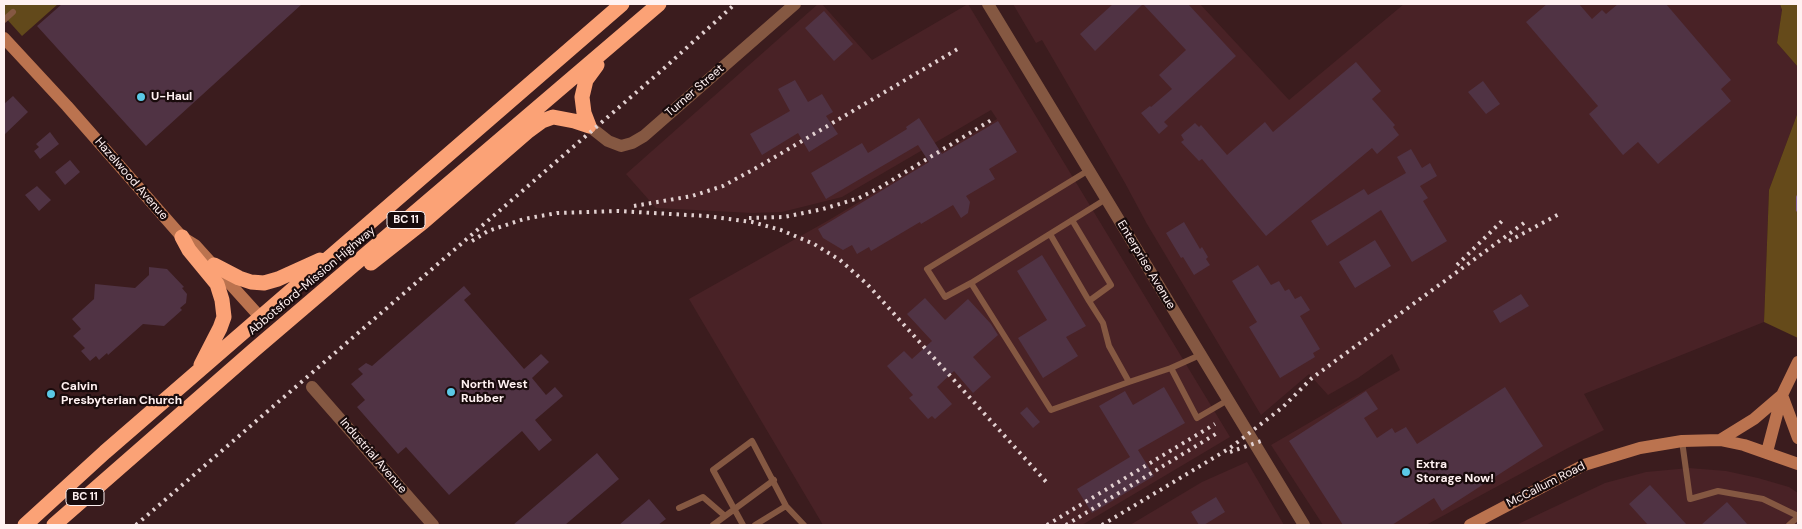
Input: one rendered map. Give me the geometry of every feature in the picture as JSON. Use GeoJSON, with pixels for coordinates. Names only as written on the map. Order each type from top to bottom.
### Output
{"type":"FeatureCollection","features":[{"type":"Feature","properties":{"kind":"highway","name":"Abbotsford-Mission Highway"},"geometry":{"type":"LineString","coordinates":[[25,525],[105,452],[622,4]]}},
{"type":"Feature","properties":{"kind":"highway","name":"Abbotsford-Mission Highway"},"geometry":{"type":"LineString","coordinates":[[54,525],[254,350],[660,4]]}},
{"type":"Feature","properties":{"kind":"highway"},"geometry":{"type":"LineString","coordinates":[[589,126],[584,113],[582,96],[586,80],[627,32]]}},
{"type":"Feature","properties":{"kind":"highway"},"geometry":{"type":"LineString","coordinates":[[344,274],[369,264],[396,244],[542,121],[553,117],[589,126]]}},
{"type":"Feature","properties":{"kind":"highway"},"geometry":{"type":"LineString","coordinates":[[182,237],[189,250],[217,284],[222,300],[224,317],[197,373]]}},
{"type":"Feature","properties":{"kind":"highway"},"geometry":{"type":"LineString","coordinates":[[214,265],[239,278],[264,283],[278,279],[335,253]]}},
{"type":"Feature","properties":{"kind":"highway"},"geometry":{"type":"LineString","coordinates":[[254,350],[261,336],[263,322],[261,318]]}},
{"type":"Feature","properties":{"kind":"street","name":"Turner Street"},"geometry":{"type":"LineString","coordinates":[[589,126],[608,141],[621,146],[632,143],[644,136],[795,4]]}},
{"type":"Feature","properties":{"kind":"street","name":"Enterprise Avenue"},"geometry":{"type":"LineString","coordinates":[[988,4],[1304,525]]}},
{"type":"Feature","properties":{"kind":"street","name":"Hazelwood Avenue"},"geometry":{"type":"LineString","coordinates":[[4,38],[67,106],[182,237],[196,245],[261,318]]}},
{"type":"Feature","properties":{"kind":"street"},"geometry":{"type":"LineString","coordinates":[[1767,452],[1782,394],[1798,362]]}},
{"type":"Feature","properties":{"kind":"street","name":"Industrial Avenue"},"geometry":{"type":"LineString","coordinates":[[312,387],[433,525]]}},
{"type":"Feature","properties":{"kind":"street"},"geometry":{"type":"LineString","coordinates":[[1782,394],[1798,438]]}},
{"type":"Feature","properties":{"kind":"street"},"geometry":{"type":"LineString","coordinates":[[1720,440],[1754,419],[1782,394]]}},
{"type":"Feature","properties":{"kind":"street","name":"McCallum Road"},"geometry":{"type":"LineString","coordinates":[[1470,525],[1486,522],[1584,465],[1640,448],[1682,441],[1720,440],[1767,452],[1798,464]]}},
{"type":"Feature","properties":{"kind":"lane"},"geometry":{"type":"LineString","coordinates":[[4,20],[13,12]]}},
{"type":"Feature","properties":{"kind":"lane"},"geometry":{"type":"LineString","coordinates":[[1088,170],[928,269],[945,297],[971,283],[1106,199]]}},
{"type":"Feature","properties":{"kind":"lane"},"geometry":{"type":"LineString","coordinates":[[1072,220],[1111,285],[1089,301]]}},
{"type":"Feature","properties":{"kind":"lane"},"geometry":{"type":"LineString","coordinates":[[1050,234],[1103,323],[1109,346],[1129,382]]}},
{"type":"Feature","properties":{"kind":"lane"},"geometry":{"type":"LineString","coordinates":[[971,283],[1051,410],[1171,368],[1200,355]]}},
{"type":"Feature","properties":{"kind":"lane"},"geometry":{"type":"LineString","coordinates":[[1171,368],[1197,418],[1228,400]]}},
{"type":"Feature","properties":{"kind":"lane"},"geometry":{"type":"LineString","coordinates":[[743,525],[712,470],[752,440],[786,506],[804,525]]}},
{"type":"Feature","properties":{"kind":"lane"},"geometry":{"type":"LineString","coordinates":[[1682,441],[1690,499],[1718,491],[1763,499],[1798,516],[1789,525]]}},
{"type":"Feature","properties":{"kind":"lane"},"geometry":{"type":"LineString","coordinates":[[713,525],[774,480]]}},
{"type":"Feature","properties":{"kind":"lane"},"geometry":{"type":"LineString","coordinates":[[679,508],[703,497],[725,516]]}},
{"type":"Feature","properties":{"kind":"lane"},"geometry":{"type":"LineString","coordinates":[[755,525],[786,506]]}},
{"type":"Feature","properties":{"kind":"shaded area"},"geometry":{"type":"Polygon","coordinates":[[[4,4],[58,4],[22,36],[4,16],[4,4]]]}},
{"type":"Feature","properties":{"kind":"shaded area"},"geometry":{"type":"Polygon","coordinates":[[[818,4],[822,4],[872,60],[968,4],[1230,437],[1082,525],[823,525],[689,299],[829,220],[997,119],[991,110],[842,197],[782,212],[752,213],[656,208],[626,174],[818,4]]]}},
{"type":"Feature","properties":{"kind":"shaded area"},"geometry":{"type":"Polygon","coordinates":[[[1013,4],[1200,4],[1289,100],[1404,4],[1780,4],[1782,11],[1777,43],[1798,67],[1798,112],[1769,190],[1764,322],[1584,394],[1604,430],[1426,525],[1323,525],[1271,445],[1400,370],[1392,354],[1358,378],[1328,395],[1309,374],[1261,415],[1147,224],[1042,40],[1036,43],[1013,4]]]}},
{"type":"Feature","properties":{"kind":"shaded area"},"geometry":{"type":"Polygon","coordinates":[[[1780,4],[1798,4],[1798,67],[1777,43],[1782,10],[1780,4]]]}},
{"type":"Feature","properties":{"kind":"shaded area"},"geometry":{"type":"Polygon","coordinates":[[[1798,112],[1798,338],[1764,322],[1769,190],[1798,112]]]}},
{"type":"Feature","properties":{"kind":"shaded area"},"geometry":{"type":"Polygon","coordinates":[[[1247,462],[1284,525],[1130,525],[1202,482],[1247,462]]]}},
{"type":"Feature","properties":{"kind":"shaded area"},"geometry":{"type":"Polygon","coordinates":[[[1689,468],[1726,471],[1789,487],[1798,493],[1798,525],[1516,525],[1605,483],[1646,472],[1689,468]]]}},
{"type":"Feature","properties":{"kind":"building","name":"U-Haul"},"geometry":{"type":"Polygon","coordinates":[[[62,4],[302,4],[146,146],[37,26],[62,4]]]}},
{"type":"Feature","properties":{"kind":"building"},"geometry":{"type":"Polygon","coordinates":[[[1113,4],[1143,4],[1095,51],[1080,34],[1113,4]]]}},
{"type":"Feature","properties":{"kind":"building"},"geometry":{"type":"Polygon","coordinates":[[[1143,4],[1188,4],[1236,56],[1164,122],[1168,126],[1159,134],[1141,113],[1172,89],[1159,75],[1186,50],[1143,4]]]}},
{"type":"Feature","properties":{"kind":"building"},"geometry":{"type":"Polygon","coordinates":[[[1547,4],[1579,4],[1592,19],[1602,10],[1606,14],[1618,4],[1666,4],[1731,80],[1721,89],[1731,101],[1658,164],[1638,142],[1623,155],[1589,114],[1598,106],[1526,22],[1547,4]]]}},
{"type":"Feature","properties":{"kind":"building"},"geometry":{"type":"Polygon","coordinates":[[[824,11],[853,44],[834,61],[805,28],[824,11]]]}},
{"type":"Feature","properties":{"kind":"building"},"geometry":{"type":"Polygon","coordinates":[[[1356,62],[1381,91],[1372,99],[1395,125],[1393,127],[1399,135],[1377,154],[1372,148],[1266,236],[1202,159],[1199,161],[1181,142],[1184,140],[1181,135],[1195,123],[1199,127],[1201,125],[1227,155],[1265,122],[1273,132],[1356,62]]]}},
{"type":"Feature","properties":{"kind":"building"},"geometry":{"type":"Polygon","coordinates":[[[795,80],[808,102],[822,94],[833,112],[826,116],[838,134],[809,152],[798,133],[762,155],[750,134],[790,111],[778,89],[795,80]]]}},
{"type":"Feature","properties":{"kind":"building"},"geometry":{"type":"Polygon","coordinates":[[[1483,81],[1500,104],[1486,114],[1468,92],[1483,81]]]}},
{"type":"Feature","properties":{"kind":"building"},"geometry":{"type":"Polygon","coordinates":[[[13,96],[28,112],[4,135],[4,104],[13,96]]]}},
{"type":"Feature","properties":{"kind":"building"},"geometry":{"type":"Polygon","coordinates":[[[919,118],[942,154],[998,121],[1017,152],[989,169],[995,179],[966,196],[970,202],[968,213],[961,218],[953,205],[871,251],[869,247],[857,254],[852,245],[843,250],[823,238],[818,229],[929,162],[918,145],[826,199],[811,173],[862,143],[868,153],[907,129],[906,127],[919,118]]]}},
{"type":"Feature","properties":{"kind":"building"},"geometry":{"type":"Polygon","coordinates":[[[50,132],[59,144],[40,159],[34,151],[39,147],[36,144],[50,132]]]}},
{"type":"Feature","properties":{"kind":"building"},"geometry":{"type":"Polygon","coordinates":[[[1411,149],[1422,168],[1430,163],[1437,176],[1420,186],[1428,198],[1423,201],[1447,241],[1412,262],[1381,210],[1327,246],[1311,221],[1364,189],[1368,195],[1406,173],[1397,157],[1411,149]]]}},
{"type":"Feature","properties":{"kind":"building"},"geometry":{"type":"Polygon","coordinates":[[[70,160],[80,172],[65,185],[55,172],[70,160]]]}},
{"type":"Feature","properties":{"kind":"building"},"geometry":{"type":"Polygon","coordinates":[[[37,186],[51,200],[39,211],[25,195],[37,186]]]}},
{"type":"Feature","properties":{"kind":"building"},"geometry":{"type":"Polygon","coordinates":[[[1184,222],[1200,249],[1202,247],[1210,265],[1194,275],[1166,233],[1184,222]]]}},
{"type":"Feature","properties":{"kind":"building"},"geometry":{"type":"Polygon","coordinates":[[[1375,240],[1391,266],[1355,288],[1339,262],[1375,240]]]}},
{"type":"Feature","properties":{"kind":"building"},"geometry":{"type":"Polygon","coordinates":[[[1042,255],[1086,326],[1066,337],[1078,356],[1043,378],[1018,338],[1047,320],[1017,271],[1042,255]]]}},
{"type":"Feature","properties":{"kind":"building"},"geometry":{"type":"Polygon","coordinates":[[[1258,265],[1271,285],[1279,281],[1285,291],[1289,289],[1295,299],[1301,296],[1310,310],[1300,316],[1320,349],[1313,353],[1315,357],[1280,378],[1249,327],[1257,322],[1232,281],[1258,265]]]}},
{"type":"Feature","properties":{"kind":"building"},"geometry":{"type":"Polygon","coordinates":[[[149,267],[167,269],[184,287],[182,288],[187,294],[186,303],[180,308],[182,310],[164,326],[143,324],[108,355],[107,353],[99,360],[96,356],[90,361],[81,351],[85,348],[73,336],[81,329],[72,319],[94,299],[95,284],[135,288],[149,275],[149,267]]]}},
{"type":"Feature","properties":{"kind":"building","name":"North West Rubber"},"geometry":{"type":"Polygon","coordinates":[[[464,286],[471,294],[464,300],[524,369],[541,354],[549,362],[532,378],[546,395],[555,387],[563,396],[535,420],[552,440],[539,451],[522,431],[449,495],[406,447],[398,454],[357,407],[365,400],[351,384],[363,374],[358,369],[366,363],[372,366],[464,286]]]}},
{"type":"Feature","properties":{"kind":"building"},"geometry":{"type":"Polygon","coordinates":[[[1521,294],[1529,306],[1500,323],[1493,311],[1521,294]]]}},
{"type":"Feature","properties":{"kind":"building"},"geometry":{"type":"Polygon","coordinates":[[[925,298],[945,320],[968,299],[991,324],[998,335],[973,357],[991,377],[973,393],[954,371],[937,387],[952,404],[935,419],[932,416],[928,419],[909,398],[913,395],[887,366],[904,351],[912,359],[932,341],[907,314],[925,298]]]}},
{"type":"Feature","properties":{"kind":"building"},"geometry":{"type":"Polygon","coordinates":[[[1164,387],[1185,423],[1138,450],[1154,476],[1092,513],[1077,489],[1130,457],[1099,406],[1125,391],[1133,405],[1164,387]]]}},
{"type":"Feature","properties":{"kind":"building","name":"Extra Storage Now!"},"geometry":{"type":"Polygon","coordinates":[[[1505,387],[1543,446],[1442,511],[1434,498],[1392,525],[1343,525],[1289,441],[1366,391],[1378,409],[1364,418],[1377,438],[1392,428],[1395,433],[1406,427],[1417,444],[1505,387]]]}},
{"type":"Feature","properties":{"kind":"building"},"geometry":{"type":"Polygon","coordinates":[[[1027,407],[1040,422],[1033,428],[1020,413],[1027,407]]]}},
{"type":"Feature","properties":{"kind":"building"},"geometry":{"type":"Polygon","coordinates":[[[597,453],[619,479],[565,525],[513,525],[597,453]]]}},
{"type":"Feature","properties":{"kind":"building"},"geometry":{"type":"Polygon","coordinates":[[[1650,485],[1687,525],[1648,525],[1629,504],[1650,485]]]}},
{"type":"Feature","properties":{"kind":"building"},"geometry":{"type":"Polygon","coordinates":[[[1216,497],[1225,512],[1204,525],[1199,525],[1191,512],[1216,497]]]}},
{"type":"Feature","properties":{"kind":"building"},"geometry":{"type":"Polygon","coordinates":[[[649,499],[666,519],[658,525],[619,525],[649,499]]]}},
{"type":"Feature","properties":{"kind":"building"},"geometry":{"type":"Polygon","coordinates":[[[1727,502],[1748,525],[1701,525],[1727,502]]]}},
{"type":"Feature","properties":{"kind":"waterway"},"geometry":{"type":"LineString","coordinates":[[1798,197],[1798,210]]}},
{"type":"Feature","properties":{"kind":"railway"},"geometry":{"type":"LineString","coordinates":[[136,525],[661,71],[735,4]]}},
{"type":"Feature","properties":{"kind":"railway"},"geometry":{"type":"LineString","coordinates":[[634,206],[692,196],[723,186],[961,47]]}},
{"type":"Feature","properties":{"kind":"railway"},"geometry":{"type":"LineString","coordinates":[[749,218],[784,217],[823,209],[859,198],[879,188],[993,119]]}},
{"type":"Feature","properties":{"kind":"railway"},"geometry":{"type":"LineString","coordinates":[[472,241],[488,231],[524,219],[557,213],[618,211],[706,216],[752,222],[781,230],[814,244],[840,260],[867,284],[1049,485]]}},
{"type":"Feature","properties":{"kind":"railway"},"geometry":{"type":"LineString","coordinates":[[1509,241],[1561,213]]}},
{"type":"Feature","properties":{"kind":"railway"},"geometry":{"type":"LineString","coordinates":[[1457,265],[1502,221]]}},
{"type":"Feature","properties":{"kind":"railway"},"geometry":{"type":"LineString","coordinates":[[1102,525],[1230,448],[1283,407],[1312,378],[1524,223]]}},
{"type":"Feature","properties":{"kind":"railway"},"geometry":{"type":"LineString","coordinates":[[1047,525],[1215,424]]}},
{"type":"Feature","properties":{"kind":"railway"},"geometry":{"type":"LineString","coordinates":[[1066,525],[1219,432]]}},
{"type":"Feature","properties":{"kind":"railway"},"geometry":{"type":"LineString","coordinates":[[1230,452],[1264,440]]}},
{"type":"Feature","properties":{"kind":"place","name":"U-Haul"},"geometry":{"type":"Point","coordinates":[141,97]}},
{"type":"Feature","properties":{"kind":"place","name":"North West Rubber"},"geometry":{"type":"Point","coordinates":[451,392]}},
{"type":"Feature","properties":{"kind":"place","name":"Calvin Presbyterian Church"},"geometry":{"type":"Point","coordinates":[51,394]}},
{"type":"Feature","properties":{"kind":"place","name":"Extra Storage Now!"},"geometry":{"type":"Point","coordinates":[1406,472]}}]}
